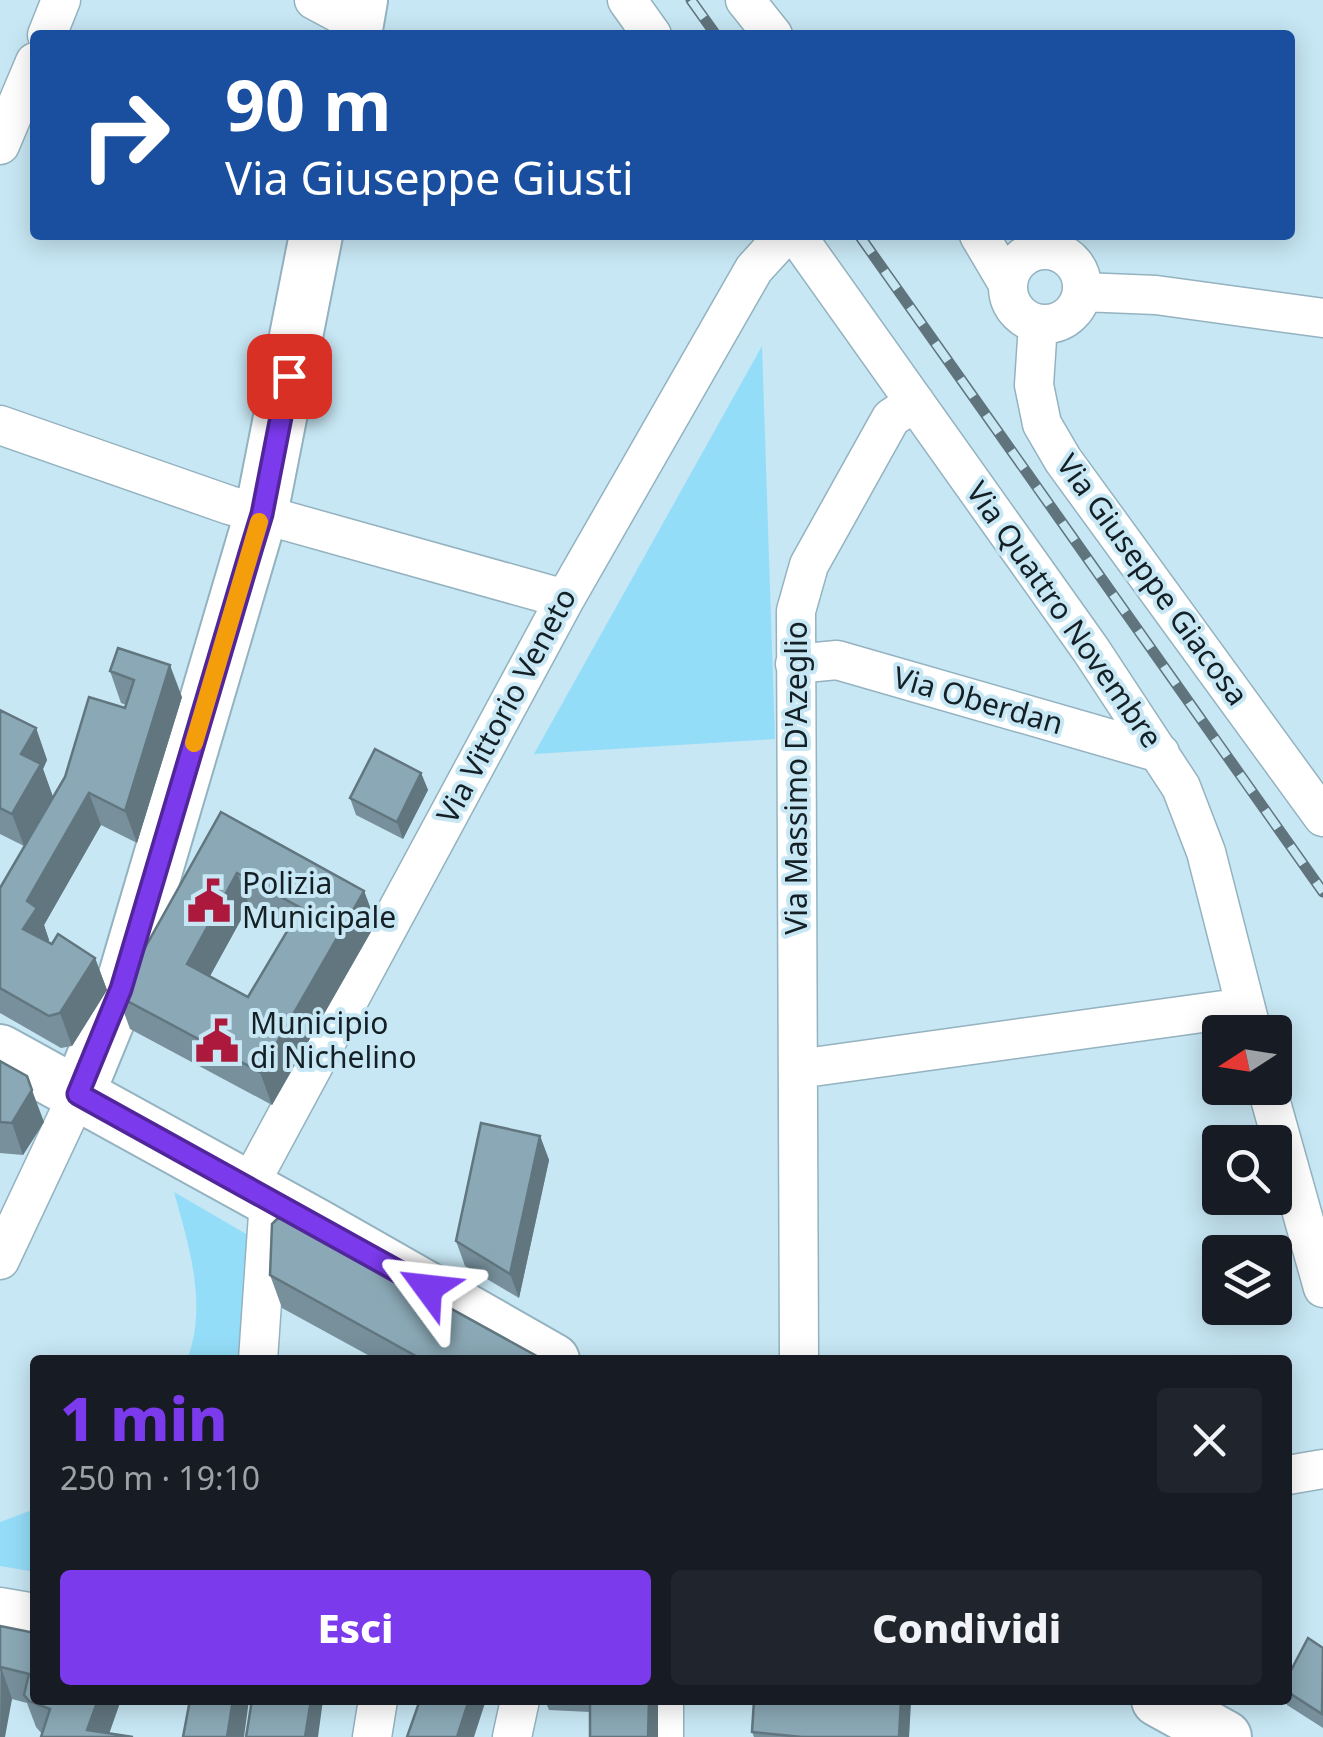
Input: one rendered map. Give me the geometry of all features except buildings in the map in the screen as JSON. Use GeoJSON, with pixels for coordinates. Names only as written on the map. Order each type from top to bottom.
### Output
{"type":"FeatureCollection","features":[{"type":"Feature","properties":{"kind":"street"},"geometry":{"type":"LineString","coordinates":[[48,30],[62,0]]}},
{"type":"Feature","properties":{"kind":"street"},"geometry":{"type":"LineString","coordinates":[[626,0],[648,30]]}},
{"type":"Feature","properties":{"kind":"street"},"geometry":{"type":"LineString","coordinates":[[745,0],[768,30]]}},
{"type":"Feature","properties":{"kind":"street"},"geometry":{"type":"LineString","coordinates":[[0,145],[30,74]]}},
{"type":"Feature","properties":{"kind":"street"},"geometry":{"type":"LineString","coordinates":[[5,1251],[78,1094],[121,989],[262,514],[315,240]]}},
{"type":"Feature","properties":{"kind":"street","name":"Via Vittorio Veneto"},"geometry":{"type":"LineString","coordinates":[[258,1194],[565,599],[754,269],[780,240]]}},
{"type":"Feature","properties":{"kind":"street","name":"Via Quattro Novembre"},"geometry":{"type":"LineString","coordinates":[[800,240],[1181,786],[1206,852],[1247,1015]]}},
{"type":"Feature","properties":{"kind":"street"},"geometry":{"type":"LineString","coordinates":[[986,240],[1017,270]]}},
{"type":"Feature","properties":{"kind":"street"},"geometry":{"type":"LineString","coordinates":[[1040,250],[1066,256],[1082,278],[1082,292],[1077,307],[1067,318],[1053,324],[1038,324],[1015,310],[1017,270],[1040,250]]}},
{"type":"Feature","properties":{"kind":"street"},"geometry":{"type":"LineString","coordinates":[[1082,292],[1156,296],[1323,318]]}},
{"type":"Feature","properties":{"kind":"street","name":"Via Giuseppe Giacosa"},"geometry":{"type":"LineString","coordinates":[[1038,324],[1034,386],[1042,424],[1074,475],[1323,817]]}},
{"type":"Feature","properties":{"kind":"street","name":"Via Massimo D'Azeglio"},"geometry":{"type":"LineString","coordinates":[[800,1355],[796,611],[808,565],[891,418],[915,402]]}},
{"type":"Feature","properties":{"kind":"street"},"geometry":{"type":"LineString","coordinates":[[0,424],[262,514],[565,599]]}},
{"type":"Feature","properties":{"kind":"street","name":"Via Oberdan"},"geometry":{"type":"LineString","coordinates":[[795,664],[837,660],[1160,753]]}},
{"type":"Feature","properties":{"kind":"street"},"geometry":{"type":"LineString","coordinates":[[798,1069],[1202,1025]]}},
{"type":"Feature","properties":{"kind":"street"},"geometry":{"type":"LineString","coordinates":[[0,1052],[544,1355]]}},
{"type":"Feature","properties":{"kind":"street"},"geometry":{"type":"LineString","coordinates":[[1272,1105],[1323,1288]]}},
{"type":"Feature","properties":{"kind":"street"},"geometry":{"type":"LineString","coordinates":[[258,1194],[258,1355]]}},
{"type":"Feature","properties":{"kind":"street"},"geometry":{"type":"LineString","coordinates":[[1292,1475],[1323,1469]]}},
{"type":"Feature","properties":{"kind":"street"},"geometry":{"type":"LineString","coordinates":[[0,1607],[30,1612]]}},
{"type":"Feature","properties":{"kind":"street"},"geometry":{"type":"LineString","coordinates":[[372,1737],[377,1705]]}},
{"type":"Feature","properties":{"kind":"street"},"geometry":{"type":"LineString","coordinates":[[512,1737],[519,1705]]}},
{"type":"Feature","properties":{"kind":"street"},"geometry":{"type":"LineString","coordinates":[[664,1705],[664,1737]]}},
{"type":"Feature","properties":{"kind":"street"},"geometry":{"type":"LineString","coordinates":[[1167,1705],[1225,1737]]}},
{"type":"Feature","properties":{"kind":"shaded area"},"geometry":{"type":"Polygon","coordinates":[[[762,346],[775,739],[534,754],[762,346]]]}},
{"type":"Feature","properties":{"kind":"shaded area"},"geometry":{"type":"Polygon","coordinates":[[[174,1192],[248,1235],[245,1355],[188,1355],[196,1318],[190,1254],[174,1192]]]}},
{"type":"Feature","properties":{"kind":"shaded area"},"geometry":{"type":"Polygon","coordinates":[[[30,1511],[30,1571],[0,1566],[0,1522],[30,1511]]]}},
{"type":"Feature","properties":{"kind":"railway"},"geometry":{"type":"LineString","coordinates":[[691,0],[712,30]]}},
{"type":"Feature","properties":{"kind":"railway"},"geometry":{"type":"LineString","coordinates":[[863,240],[1323,892]]}},
{"type":"Feature","properties":{"kind":"slow traffic"},"geometry":{"type":"LineString","coordinates":[[194,743],[259,522]]}},
{"type":"Feature","properties":{"kind":"place","name":"Polizia Municipale"},"geometry":{"type":"Point","coordinates":[209,901]}},
{"type":"Feature","properties":{"kind":"place","name":"Municipio di Nichelino"},"geometry":{"type":"Point","coordinates":[217,1041]}},
{"type":"Feature","properties":{"kind":"route"},"geometry":{"type":"LineString","coordinates":[[289,376],[262,514],[121,989],[78,1094],[428,1288]]}}]}
